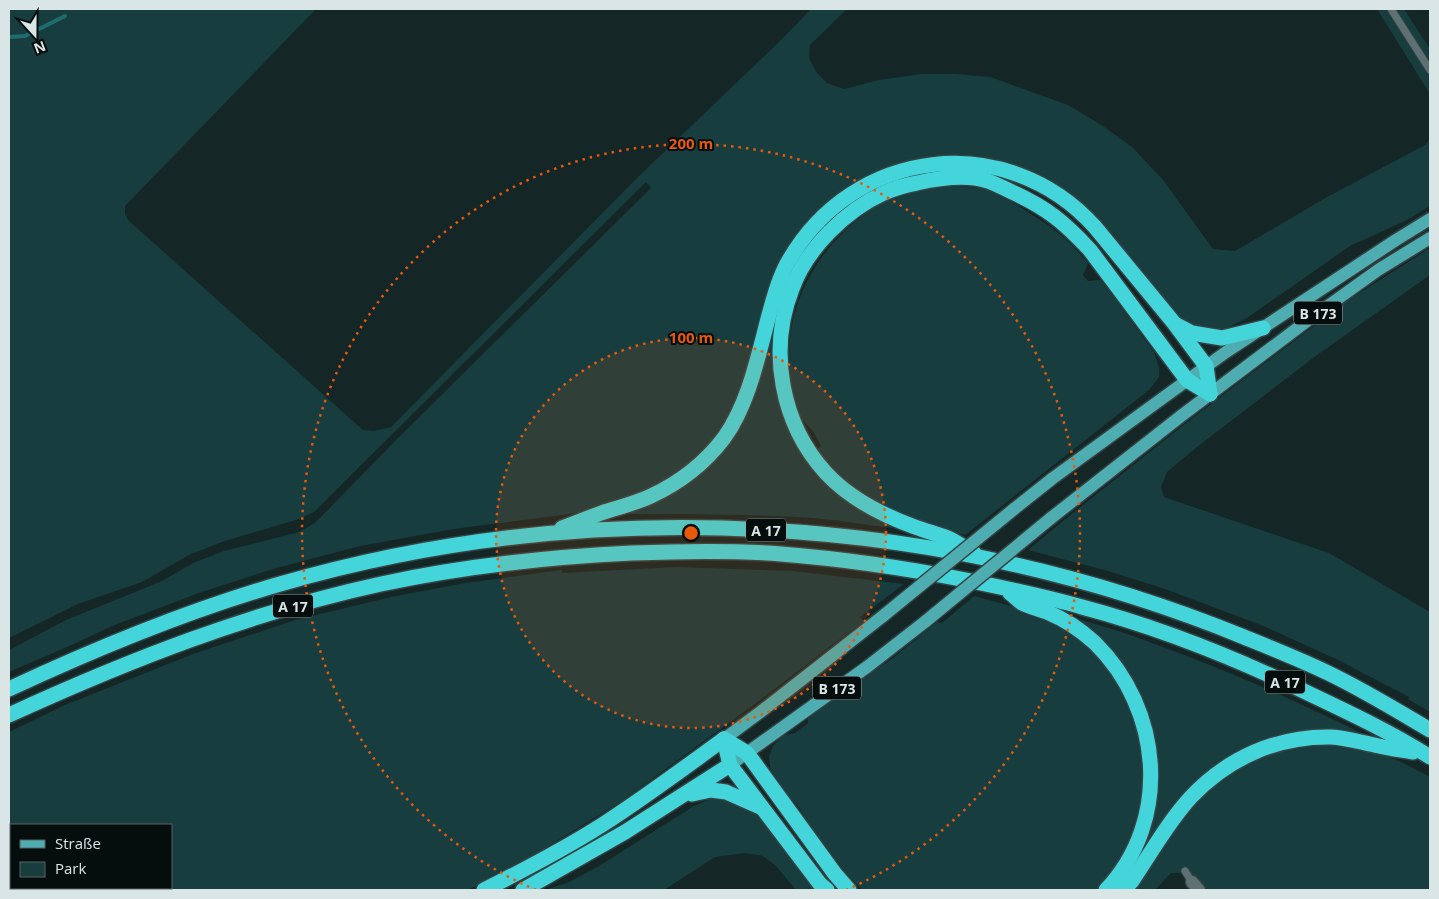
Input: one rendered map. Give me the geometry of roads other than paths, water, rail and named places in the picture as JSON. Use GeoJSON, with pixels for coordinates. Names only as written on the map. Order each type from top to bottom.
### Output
{"type":"FeatureCollection","features":[{"type":"Feature","properties":{"kind":"highway"},"geometry":{"type":"LineString","coordinates":[[546,534],[650,496],[669,487],[711,454],[728,432],[744,399],[754,371],[777,286],[787,262],[812,228],[851,194],[873,182],[911,168],[936,163],[960,162],[988,166],[1015,173],[1060,195],[1082,212],[1174,323],[1206,366],[1210,394]]}},
{"type":"Feature","properties":{"kind":"highway"},"geometry":{"type":"LineString","coordinates":[[984,559],[949,538],[887,516],[869,507],[826,473],[797,430],[785,396],[782,376],[780,350],[785,312],[792,288],[804,264],[818,245],[846,218],[884,193],[905,186],[944,178],[966,178],[987,181],[1036,203],[1057,217],[1073,231],[1090,250],[1187,380],[1210,394]]}},
{"type":"Feature","properties":{"kind":"highway"},"geometry":{"type":"LineString","coordinates":[[1174,323],[1192,333],[1222,338],[1263,328]]}},
{"type":"Feature","properties":{"kind":"highway","name":"A 17"},"geometry":{"type":"LineString","coordinates":[[9,689],[116,641],[207,607],[282,584],[394,557],[499,539],[591,530],[727,528],[791,531],[934,548],[1084,582],[1207,622],[1326,672],[1430,730]]}},
{"type":"Feature","properties":{"kind":"highway","name":"A 17"},"geometry":{"type":"LineString","coordinates":[[9,715],[94,677],[189,639],[260,616],[380,584],[490,565],[593,555],[664,551],[725,551],[780,554],[902,568],[1003,588],[1082,607],[1181,639],[1254,667],[1365,720],[1428,756]]}},
{"type":"Feature","properties":{"kind":"highway"},"geometry":{"type":"LineString","coordinates":[[1003,588],[1022,602],[1068,623],[1095,643],[1129,688],[1143,722],[1151,755],[1151,788],[1146,816],[1135,848],[1121,872],[1106,890]]}},
{"type":"Feature","properties":{"kind":"highway"},"geometry":{"type":"LineString","coordinates":[[1124,890],[1180,810],[1192,796],[1220,771],[1241,758],[1263,748],[1298,740],[1331,737],[1428,756]]}},
{"type":"Feature","properties":{"kind":"highway"},"geometry":{"type":"LineString","coordinates":[[724,739],[747,753],[834,874],[849,890]]}},
{"type":"Feature","properties":{"kind":"highway"},"geometry":{"type":"LineString","coordinates":[[724,739],[730,765],[820,884],[827,890]]}},
{"type":"Feature","properties":{"kind":"highway","name":"B 173"},"geometry":{"type":"LineString","coordinates":[[484,890],[600,826],[637,802],[724,739]]}},
{"type":"Feature","properties":{"kind":"highway","name":"B 173"},"geometry":{"type":"LineString","coordinates":[[523,890],[625,832],[730,765]]}},
{"type":"Feature","properties":{"kind":"highway"},"geometry":{"type":"LineString","coordinates":[[683,796],[710,790],[726,792],[762,808]]}},
{"type":"Feature","properties":{"kind":"main road","name":"B 173"},"geometry":{"type":"LineString","coordinates":[[724,739],[882,616],[1053,478],[1206,366],[1430,219]]}},
{"type":"Feature","properties":{"kind":"main road","name":"B 173"},"geometry":{"type":"LineString","coordinates":[[730,765],[867,667],[1115,466],[1210,394],[1343,294],[1430,238]]}},
{"type":"Feature","properties":{"kind":"lane"},"geometry":{"type":"LineString","coordinates":[[1391,9],[1430,70]]}},
{"type":"Feature","properties":{"kind":"lane"},"geometry":{"type":"LineString","coordinates":[[1185,871],[1196,886]]}},
{"type":"Feature","properties":{"kind":"waterway"},"geometry":{"type":"LineString","coordinates":[[9,37],[25,36],[65,16]]}}]}
